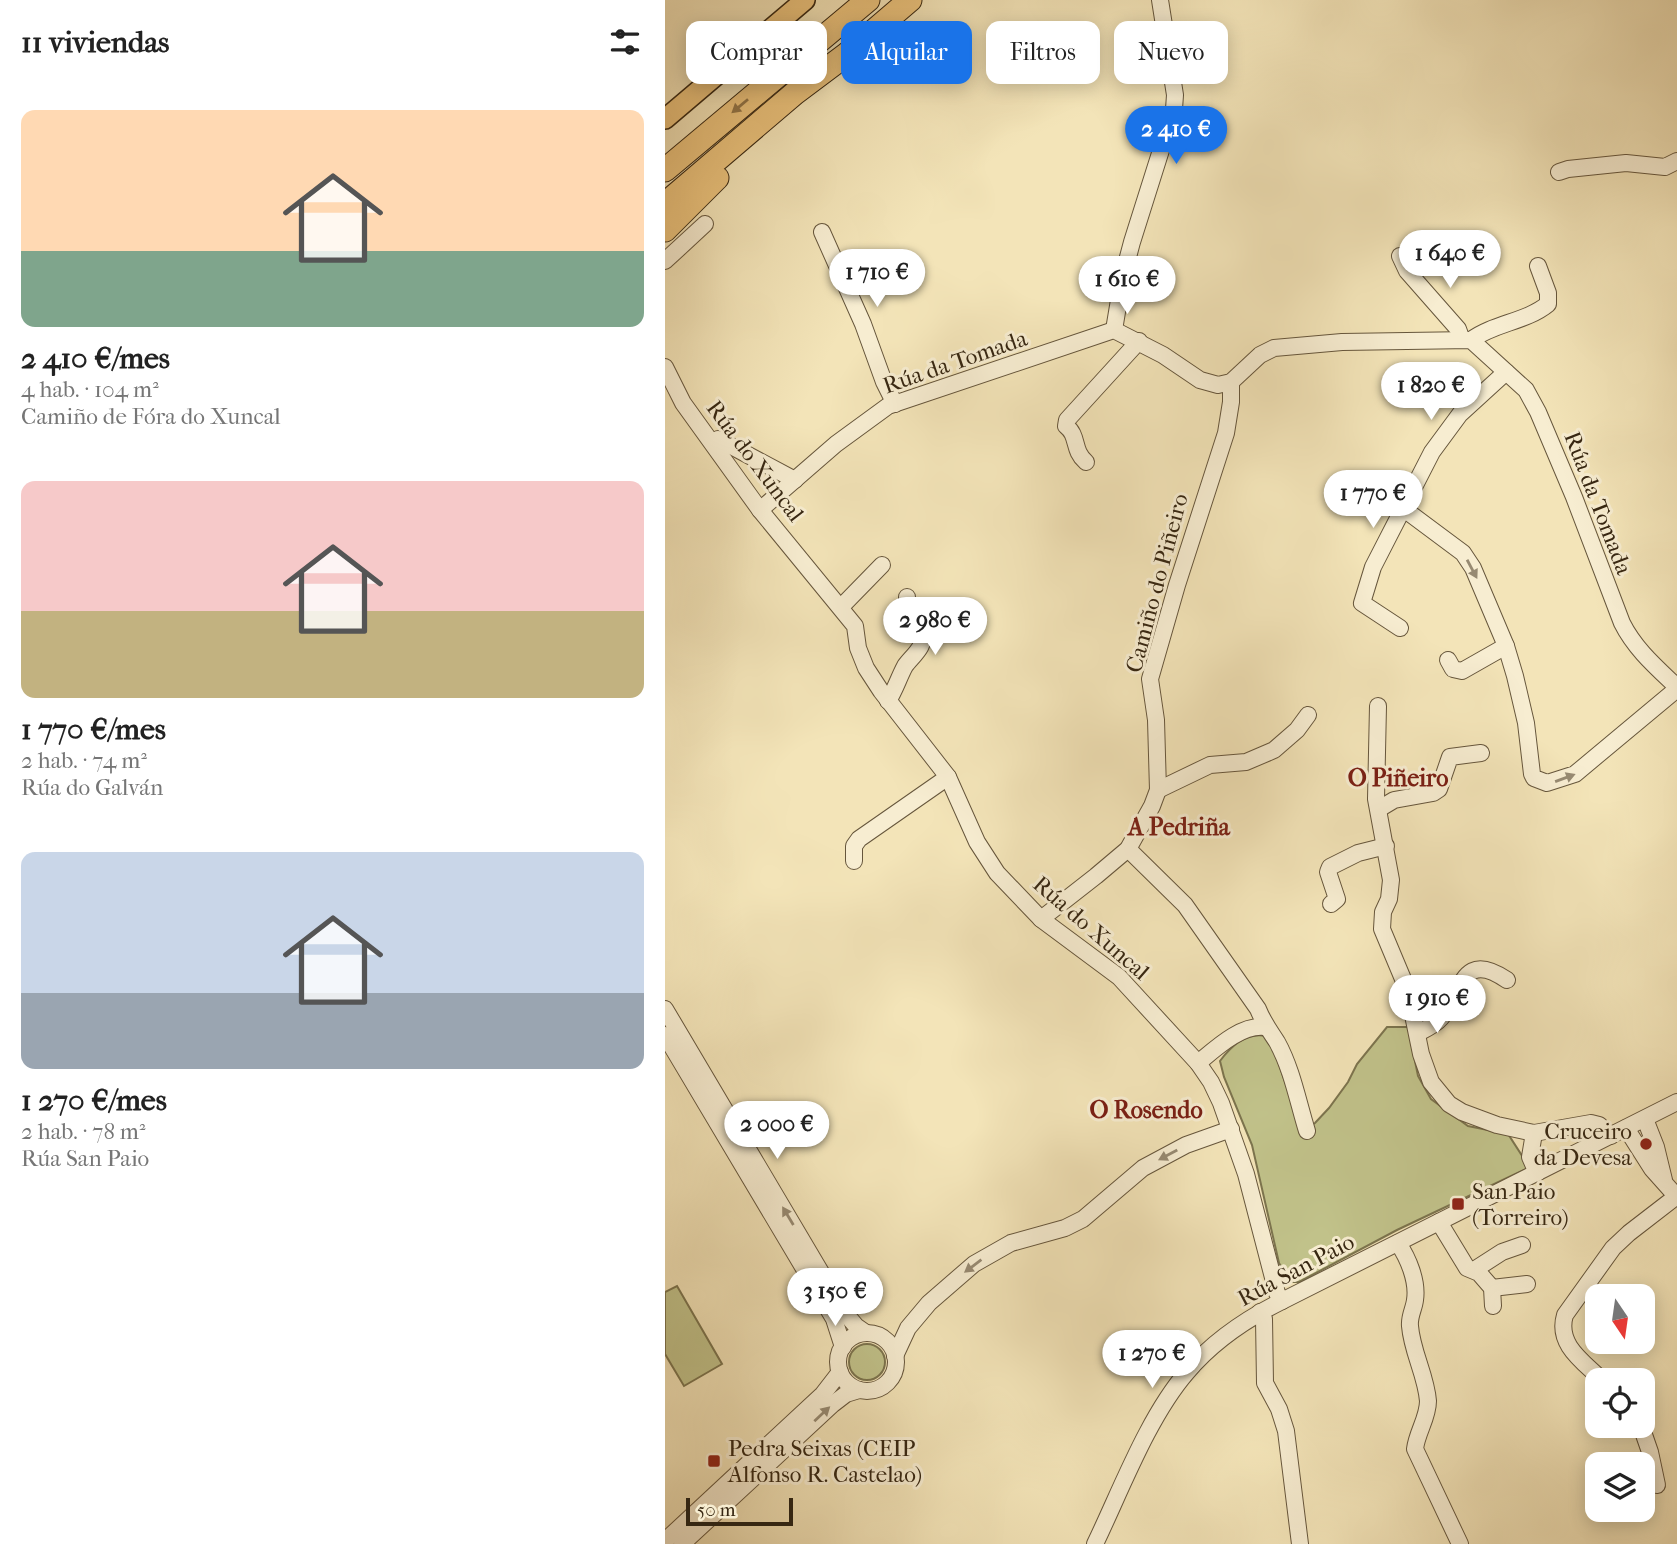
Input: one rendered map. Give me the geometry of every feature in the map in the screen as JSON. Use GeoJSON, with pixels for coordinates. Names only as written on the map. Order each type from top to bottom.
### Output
{"type":"FeatureCollection","features":[{"type":"Feature","properties":{"kind":"highway"},"geometry":{"type":"LineString","coordinates":[[665,170],[868,0]]}},
{"type":"Feature","properties":{"kind":"highway"},"geometry":{"type":"LineString","coordinates":[[886,21],[910,0]]}},
{"type":"Feature","properties":{"kind":"highway"},"geometry":{"type":"LineString","coordinates":[[665,204],[796,93],[841,59]]}},
{"type":"Feature","properties":{"kind":"highway"},"geometry":{"type":"LineString","coordinates":[[665,230],[700,193],[833,77],[841,64]]}},
{"type":"Feature","properties":{"kind":"main road"},"geometry":{"type":"LineString","coordinates":[[665,119],[805,0]]}},
{"type":"Feature","properties":{"kind":"street"},"geometry":{"type":"LineString","coordinates":[[1160,0],[1173,83],[1174,109],[1132,242],[1114,330],[1139,341],[1200,380],[1218,385],[1231,382],[1260,355],[1274,348],[1342,342],[1467,340],[1539,311],[1548,304],[1548,293],[1538,266]]}},
{"type":"Feature","properties":{"kind":"street"},"geometry":{"type":"LineString","coordinates":[[1559,172],[1614,164],[1665,167],[1677,160]]}},
{"type":"Feature","properties":{"kind":"street"},"geometry":{"type":"LineString","coordinates":[[665,261],[705,224]]}},
{"type":"Feature","properties":{"kind":"street"},"geometry":{"type":"LineString","coordinates":[[822,232],[863,324],[894,404]]}},
{"type":"Feature","properties":{"kind":"street","name":"Rúa da Tomada"},"geometry":{"type":"LineString","coordinates":[[1400,256],[1407,271],[1467,340],[1527,390],[1574,497],[1609,595],[1630,640],[1677,688]]}},
{"type":"Feature","properties":{"kind":"street","name":"Rúa da Tomada"},"geometry":{"type":"LineString","coordinates":[[761,510],[836,444],[888,406],[1114,330]]}},
{"type":"Feature","properties":{"kind":"street"},"geometry":{"type":"LineString","coordinates":[[1086,462],[1078,455],[1072,430],[1066,426],[1067,420],[1139,341]]}},
{"type":"Feature","properties":{"kind":"street","name":"Rúa do Xuncal"},"geometry":{"type":"LineString","coordinates":[[665,367],[683,403],[761,510],[855,626],[861,659],[888,701],[948,777],[977,842],[997,873],[1041,919],[1118,977],[1198,1063],[1211,1082],[1231,1129],[1277,1293],[1282,1301]]}},
{"type":"Feature","properties":{"kind":"street"},"geometry":{"type":"LineString","coordinates":[[1399,628],[1362,603],[1373,568],[1432,452],[1460,414],[1506,372]]}},
{"type":"Feature","properties":{"kind":"street","name":"Camiño do Piñeiro"},"geometry":{"type":"LineString","coordinates":[[1041,919],[1128,849],[1158,790],[1156,720],[1150,679],[1180,573],[1226,433],[1231,382]]}},
{"type":"Feature","properties":{"kind":"street"},"geometry":{"type":"LineString","coordinates":[[718,439],[795,480]]}},
{"type":"Feature","properties":{"kind":"street"},"geometry":{"type":"LineString","coordinates":[[1404,509],[1463,553],[1468,560],[1506,646],[1523,708],[1532,774],[1540,781],[1554,782],[1584,768],[1677,688]]}},
{"type":"Feature","properties":{"kind":"street"},"geometry":{"type":"LineString","coordinates":[[841,607],[882,565]]}},
{"type":"Feature","properties":{"kind":"street"},"geometry":{"type":"LineString","coordinates":[[888,701],[906,664],[917,653],[922,638],[922,632],[909,611],[907,597]]}},
{"type":"Feature","properties":{"kind":"street"},"geometry":{"type":"LineString","coordinates":[[1448,660],[1453,669],[1462,671],[1506,646]]}},
{"type":"Feature","properties":{"kind":"street"},"geometry":{"type":"LineString","coordinates":[[1378,706],[1376,799],[1391,880],[1382,929],[1408,990],[1423,1061],[1431,1083],[1449,1104],[1475,1118],[1534,1133],[1591,1123],[1599,1125],[1611,1136]]}},
{"type":"Feature","properties":{"kind":"street"},"geometry":{"type":"LineString","coordinates":[[1158,790],[1210,765],[1246,762],[1274,750],[1297,730],[1308,715]]}},
{"type":"Feature","properties":{"kind":"street"},"geometry":{"type":"LineString","coordinates":[[1379,809],[1394,800],[1433,793],[1439,789],[1450,757],[1481,753]]}},
{"type":"Feature","properties":{"kind":"street"},"geometry":{"type":"LineString","coordinates":[[854,861],[854,846],[859,838],[948,777]]}},
{"type":"Feature","properties":{"kind":"street"},"geometry":{"type":"LineString","coordinates":[[1331,904],[1337,899],[1328,872],[1330,867],[1358,853],[1386,846]]}},
{"type":"Feature","properties":{"kind":"street"},"geometry":{"type":"LineString","coordinates":[[1128,849],[1185,905],[1250,998],[1265,1027],[1277,1042],[1307,1131]]}},
{"type":"Feature","properties":{"kind":"street"},"geometry":{"type":"LineString","coordinates":[[1418,1033],[1442,1017],[1458,985],[1466,976],[1481,968],[1491,969],[1507,980]]}},
{"type":"Feature","properties":{"kind":"street"},"geometry":{"type":"LineString","coordinates":[[665,1009],[845,1313],[850,1320],[892,1348],[895,1356]]}},
{"type":"Feature","properties":{"kind":"street"},"geometry":{"type":"LineString","coordinates":[[1198,1063],[1244,1031],[1256,1026],[1265,1027]]}},
{"type":"Feature","properties":{"kind":"street"},"geometry":{"type":"LineString","coordinates":[[665,1035],[834,1319],[843,1347]]}},
{"type":"Feature","properties":{"kind":"street","name":"Rúa San Paio"},"geometry":{"type":"LineString","coordinates":[[1095,1544],[1148,1435],[1177,1385],[1192,1366],[1229,1332],[1260,1312],[1677,1102]]}},
{"type":"Feature","properties":{"kind":"street"},"geometry":{"type":"LineString","coordinates":[[1645,1119],[1656,1147],[1664,1180]]}},
{"type":"Feature","properties":{"kind":"street"},"geometry":{"type":"LineString","coordinates":[[1590,1368],[1566,1343],[1561,1328],[1565,1315],[1613,1248],[1677,1197],[1645,1159],[1626,1128]]}},
{"type":"Feature","properties":{"kind":"street"},"geometry":{"type":"LineString","coordinates":[[682,1544],[833,1404],[846,1394],[879,1388],[887,1383],[893,1375],[895,1356],[908,1328],[933,1299],[974,1264],[1011,1243],[1065,1228],[1083,1219],[1143,1168],[1186,1145],[1231,1129]]}},
{"type":"Feature","properties":{"kind":"street"},"geometry":{"type":"LineString","coordinates":[[1534,1133],[1530,1157],[1537,1173]]}},
{"type":"Feature","properties":{"kind":"street"},"geometry":{"type":"LineString","coordinates":[[1439,1222],[1467,1268],[1475,1270],[1492,1288],[1493,1306]]}},
{"type":"Feature","properties":{"kind":"street"},"geometry":{"type":"LineString","coordinates":[[1398,1243],[1408,1260],[1415,1285],[1410,1325],[1425,1378],[1428,1403],[1415,1448],[1460,1544]]}},
{"type":"Feature","properties":{"kind":"street"},"geometry":{"type":"LineString","coordinates":[[1475,1270],[1501,1252],[1522,1245]]}},
{"type":"Feature","properties":{"kind":"street"},"geometry":{"type":"LineString","coordinates":[[1492,1288],[1527,1284]]}},
{"type":"Feature","properties":{"kind":"street"},"geometry":{"type":"LineString","coordinates":[[1260,1312],[1264,1319],[1265,1383],[1279,1409],[1286,1431],[1300,1544]]}},
{"type":"Feature","properties":{"kind":"street"},"geometry":{"type":"LineString","coordinates":[[859,1390],[851,1386],[840,1372],[838,1363],[843,1347],[857,1335],[873,1335],[908,1328]]}},
{"type":"Feature","properties":{"kind":"street"},"geometry":{"type":"LineString","coordinates":[[1117,1347],[1133,1356],[1181,1360],[1192,1366]]}},
{"type":"Feature","properties":{"kind":"street"},"geometry":{"type":"LineString","coordinates":[[665,1541],[824,1394],[840,1372]]}},
{"type":"Feature","properties":{"kind":"street"},"geometry":{"type":"LineString","coordinates":[[1645,1438],[1657,1485]]}},
{"type":"Feature","properties":{"kind":"green space"},"geometry":{"type":"Polygon","coordinates":[[[1387,1027],[1408,1027],[1418,1076],[1431,1099],[1468,1126],[1508,1134],[1528,1165],[1526,1169],[1397,1230],[1299,1282],[1293,1282],[1279,1263],[1252,1145],[1220,1061],[1240,1041],[1252,1036],[1266,1036],[1272,1044],[1302,1131],[1315,1123],[1329,1108],[1357,1064],[1387,1027]]]}},
{"type":"Feature","properties":{"kind":"green space"},"geometry":{"type":"Polygon","coordinates":[[[677,1286],[722,1364],[684,1386],[665,1354],[665,1292],[677,1286]]]}},
{"type":"Feature","properties":{"kind":"green space"},"geometry":{"type":"Polygon","coordinates":[[[867,1344],[880,1349],[885,1362],[880,1375],[867,1380],[854,1375],[849,1362],[854,1349],[867,1344]]]}},
{"type":"Feature","properties":{"kind":"place","name":"Cruceiro da Devesa"},"geometry":{"type":"Point","coordinates":[1646,1144]}},
{"type":"Feature","properties":{"kind":"place","name":"San Paio (Torreiro)"},"geometry":{"type":"Point","coordinates":[1458,1204]}},
{"type":"Feature","properties":{"kind":"place","name":"Pedra Seixas (CEIP Alfonso R. Castelao)"},"geometry":{"type":"Point","coordinates":[714,1461]}},
{"type":"Feature","properties":{"kind":"district","name":"O Piñeiro"},"geometry":{"type":"Point","coordinates":[1398,778]}},
{"type":"Feature","properties":{"kind":"district","name":"A Pedriña"},"geometry":{"type":"Point","coordinates":[1179,827]}},
{"type":"Feature","properties":{"kind":"district","name":"O Rosendo"},"geometry":{"type":"Point","coordinates":[1146,1110]}}]}
